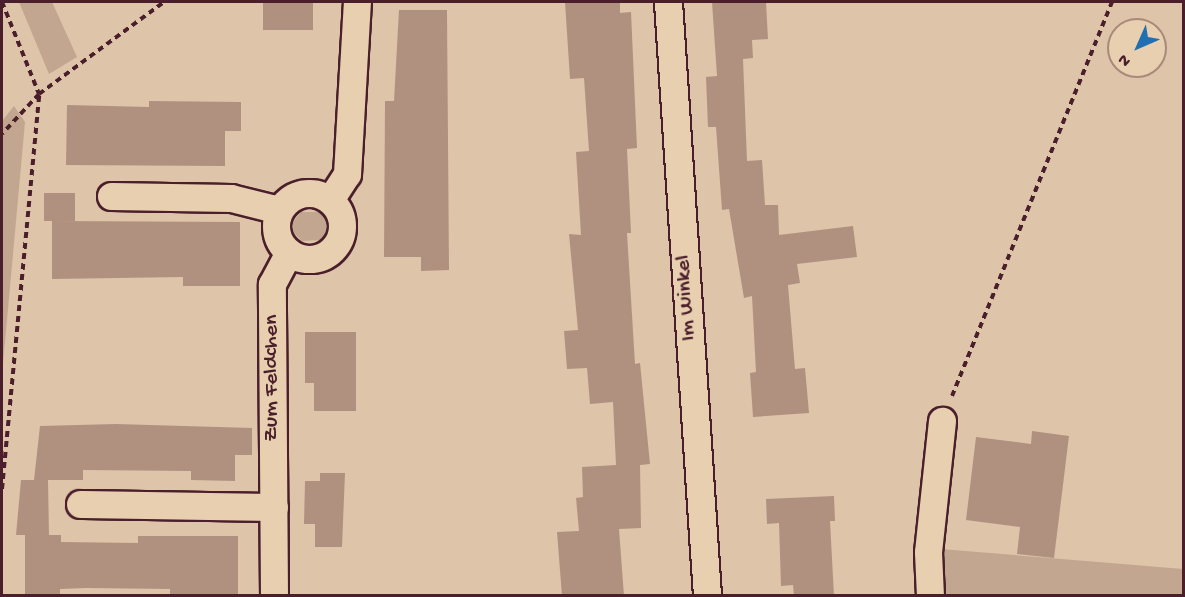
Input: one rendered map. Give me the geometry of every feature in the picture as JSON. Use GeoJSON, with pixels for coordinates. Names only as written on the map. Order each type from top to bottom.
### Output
{"type":"FeatureCollection","features":[{"type":"Feature","properties":{"kind":"street"},"geometry":{"type":"LineString","coordinates":[[330,200],[347,174],[357,2]]}},
{"type":"Feature","properties":{"kind":"street","name":"Im Winkel"},"geometry":{"type":"LineString","coordinates":[[668,2],[706,596]]}},
{"type":"Feature","properties":{"kind":"street"},"geometry":{"type":"LineString","coordinates":[[308,192],[330,200],[338,208],[343,231],[332,251],[310,260],[289,252],[277,233],[279,210],[287,201],[308,192]]}},
{"type":"Feature","properties":{"kind":"street"},"geometry":{"type":"LineString","coordinates":[[111,196],[231,198],[279,210]]}},
{"type":"Feature","properties":{"kind":"street","name":"Zum Feldchen"},"geometry":{"type":"LineString","coordinates":[[274,596],[272,284],[289,252]]}},
{"type":"Feature","properties":{"kind":"street"},"geometry":{"type":"LineString","coordinates":[[930,596],[928,552],[942,421]]}},
{"type":"Feature","properties":{"kind":"street"},"geometry":{"type":"LineString","coordinates":[[80,504],[274,507]]}},
{"type":"Feature","properties":{"kind":"path"},"geometry":{"type":"LineString","coordinates":[[2,2],[39,94],[2,489]]}},
{"type":"Feature","properties":{"kind":"path"},"geometry":{"type":"LineString","coordinates":[[2,134],[39,94],[164,2]]}},
{"type":"Feature","properties":{"kind":"path"},"geometry":{"type":"LineString","coordinates":[[942,421],[1112,2]]}},
{"type":"Feature","properties":{"kind":"shaded area"},"geometry":{"type":"Polygon","coordinates":[[[19,2],[52,2],[77,57],[49,74],[19,2]]]}},
{"type":"Feature","properties":{"kind":"shaded area"},"geometry":{"type":"Polygon","coordinates":[[[14,106],[25,122],[2,375],[2,121],[14,106]]]}},
{"type":"Feature","properties":{"kind":"shaded area"},"geometry":{"type":"Polygon","coordinates":[[[301,212],[323,212],[333,229],[323,240],[302,241],[292,231],[292,223],[301,212]]]}},
{"type":"Feature","properties":{"kind":"shaded area"},"geometry":{"type":"Polygon","coordinates":[[[941,549],[1183,569],[1183,595],[942,595],[941,549]]]}},
{"type":"Feature","properties":{"kind":"building"},"geometry":{"type":"Polygon","coordinates":[[[263,2],[313,2],[313,30],[263,30],[263,2]]]}},
{"type":"Feature","properties":{"kind":"building"},"geometry":{"type":"Polygon","coordinates":[[[565,2],[620,2],[620,13],[631,12],[637,148],[627,149],[631,233],[627,233],[635,364],[640,363],[650,464],[640,465],[641,528],[619,529],[624,596],[562,596],[557,532],[579,531],[576,498],[583,497],[582,467],[616,465],[613,402],[590,404],[587,368],[567,369],[564,331],[578,330],[569,234],[581,235],[576,152],[589,151],[584,78],[570,79],[565,2]]]}},
{"type":"Feature","properties":{"kind":"building"},"geometry":{"type":"Polygon","coordinates":[[[712,2],[766,2],[768,39],[752,40],[753,58],[743,59],[747,161],[762,160],[765,205],[778,205],[779,235],[853,226],[857,257],[797,264],[800,283],[788,285],[795,369],[805,368],[809,413],[753,417],[750,373],[756,372],[752,296],[744,298],[729,209],[722,210],[716,127],[708,127],[706,77],[717,76],[712,2]]]}},
{"type":"Feature","properties":{"kind":"building"},"geometry":{"type":"Polygon","coordinates":[[[399,10],[447,10],[449,270],[421,271],[421,257],[384,257],[385,101],[394,101],[399,10]]]}},
{"type":"Feature","properties":{"kind":"building"},"geometry":{"type":"Polygon","coordinates":[[[149,101],[241,102],[241,131],[225,131],[225,166],[66,165],[67,105],[149,107],[149,101]]]}},
{"type":"Feature","properties":{"kind":"building"},"geometry":{"type":"Polygon","coordinates":[[[44,193],[75,193],[75,221],[44,221],[44,193]]]}},
{"type":"Feature","properties":{"kind":"building"},"geometry":{"type":"Polygon","coordinates":[[[52,221],[240,222],[240,286],[183,286],[183,277],[52,279],[52,221]]]}},
{"type":"Feature","properties":{"kind":"building"},"geometry":{"type":"Polygon","coordinates":[[[305,332],[356,332],[356,411],[314,411],[314,383],[305,383],[305,332]]]}},
{"type":"Feature","properties":{"kind":"building"},"geometry":{"type":"Polygon","coordinates":[[[116,424],[252,428],[252,455],[235,455],[235,481],[191,480],[191,471],[83,470],[83,480],[48,480],[49,535],[61,535],[61,542],[138,543],[138,536],[238,536],[238,595],[170,595],[170,589],[86,588],[60,589],[60,595],[25,595],[25,535],[16,535],[21,480],[34,480],[40,426],[116,424]]]}},
{"type":"Feature","properties":{"kind":"building"},"geometry":{"type":"Polygon","coordinates":[[[1032,431],[1069,436],[1054,558],[1017,554],[1020,527],[966,520],[976,437],[1031,444],[1032,431]]]}},
{"type":"Feature","properties":{"kind":"building"},"geometry":{"type":"Polygon","coordinates":[[[320,473],[345,473],[342,547],[315,547],[315,524],[304,524],[305,481],[320,481],[320,473]]]}},
{"type":"Feature","properties":{"kind":"building"},"geometry":{"type":"Polygon","coordinates":[[[834,496],[835,521],[830,521],[834,596],[794,596],[793,585],[781,586],[779,523],[767,524],[766,499],[834,496]]]}}]}
